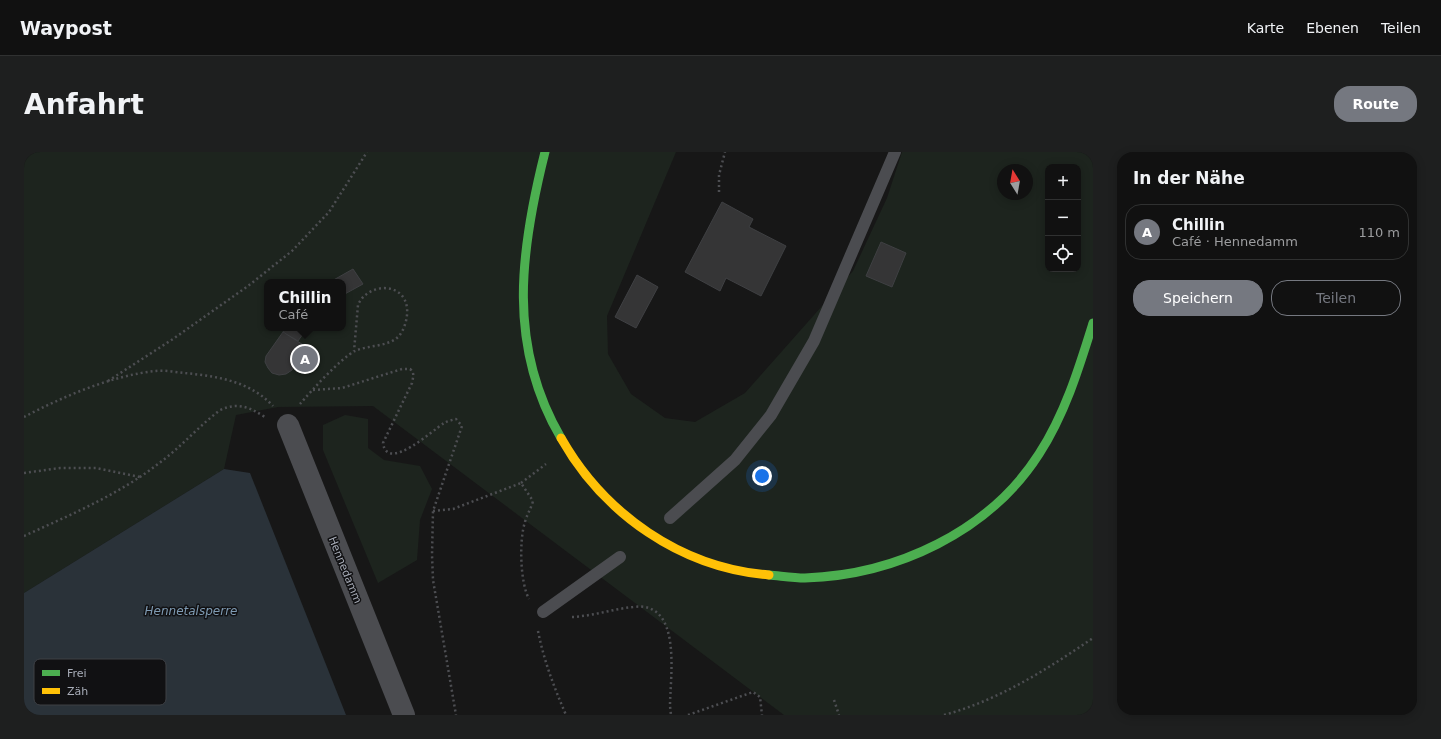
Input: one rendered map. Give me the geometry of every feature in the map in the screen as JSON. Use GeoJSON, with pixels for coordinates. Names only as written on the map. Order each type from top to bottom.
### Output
{"type":"FeatureCollection","features":[{"type":"Feature","properties":{"kind":"main road"},"geometry":{"type":"LineString","coordinates":[[545,152],[528,225],[523,267],[523,289],[526,336],[530,359],[538,388],[548,412],[560,438],[579,468],[621,513],[656,538],[683,552],[732,569],[777,577],[794,578],[858,573],[878,569],[916,556],[952,538],[1003,498],[1028,470],[1041,451],[1064,406],[1093,323]]}},
{"type":"Feature","properties":{"kind":"street","name":"Hennedamm"},"geometry":{"type":"LineString","coordinates":[[288,425],[404,715]]}},
{"type":"Feature","properties":{"kind":"lane"},"geometry":{"type":"LineString","coordinates":[[670,518],[735,460],[771,415],[814,340],[895,152]]}},
{"type":"Feature","properties":{"kind":"lane"},"geometry":{"type":"LineString","coordinates":[[543,612],[620,557]]}},
{"type":"Feature","properties":{"kind":"path"},"geometry":{"type":"LineString","coordinates":[[108,381],[192,326],[248,286],[292,251],[329,212],[367,152]]}},
{"type":"Feature","properties":{"kind":"path"},"geometry":{"type":"LineString","coordinates":[[719,192],[719,175],[725,152]]}},
{"type":"Feature","properties":{"kind":"path"},"geometry":{"type":"LineString","coordinates":[[354,351],[358,305],[361,299],[368,292],[376,289],[392,289],[400,293],[405,299],[407,309],[406,322],[398,336],[380,345],[354,351],[313,390],[342,388],[402,368],[410,369],[413,372],[412,383],[383,444],[384,450],[388,454],[404,451],[451,420],[456,419],[462,426],[433,511],[432,555],[433,580],[456,715]]}},
{"type":"Feature","properties":{"kind":"path"},"geometry":{"type":"LineString","coordinates":[[24,417],[41,408],[108,381],[157,371],[212,376],[246,387],[264,397],[288,425]]}},
{"type":"Feature","properties":{"kind":"path"},"geometry":{"type":"LineString","coordinates":[[24,536],[99,502],[140,477],[158,464],[212,416],[228,406],[244,405],[269,419],[288,425]]}},
{"type":"Feature","properties":{"kind":"path"},"geometry":{"type":"LineString","coordinates":[[433,511],[453,509],[521,483],[549,462]]}},
{"type":"Feature","properties":{"kind":"path"},"geometry":{"type":"LineString","coordinates":[[24,473],[60,468],[96,468],[140,477]]}},
{"type":"Feature","properties":{"kind":"path"},"geometry":{"type":"LineString","coordinates":[[521,483],[533,501],[523,533],[523,581],[532,603],[543,612],[574,617],[633,607],[651,608],[659,616],[668,631],[672,650],[670,691],[671,715]]}},
{"type":"Feature","properties":{"kind":"path"},"geometry":{"type":"LineString","coordinates":[[543,612],[538,621],[542,652],[551,681],[566,715]]}},
{"type":"Feature","properties":{"kind":"path"},"geometry":{"type":"LineString","coordinates":[[944,715],[964,710],[1028,680],[1093,638]]}},
{"type":"Feature","properties":{"kind":"path"},"geometry":{"type":"LineString","coordinates":[[688,715],[753,692],[760,697],[762,715]]}},
{"type":"Feature","properties":{"kind":"path"},"geometry":{"type":"LineString","coordinates":[[834,700],[839,715]]}},
{"type":"Feature","properties":{"kind":"shaded area"},"geometry":{"type":"Polygon","coordinates":[[[24,152],[676,152],[607,316],[608,354],[631,394],[665,418],[695,422],[745,393],[853,271],[887,198],[902,152],[1093,152],[1093,715],[784,715],[373,406],[278,407],[236,415],[224,469],[24,593],[24,152]]]}},
{"type":"Feature","properties":{"kind":"shaded area"},"geometry":{"type":"Polygon","coordinates":[[[345,415],[368,419],[368,448],[384,460],[420,466],[432,489],[420,520],[417,560],[378,583],[323,450],[323,425],[345,415]]]}},
{"type":"Feature","properties":{"kind":"water","name":"Hennetalsperre"},"geometry":{"type":"Polygon","coordinates":[[[224,469],[250,473],[346,715],[24,715],[24,593],[224,469]]]}},
{"type":"Feature","properties":{"kind":"building"},"geometry":{"type":"Polygon","coordinates":[[[722,202],[753,219],[749,227],[786,246],[761,296],[726,278],[720,291],[685,272],[722,202]]]}},
{"type":"Feature","properties":{"kind":"building"},"geometry":{"type":"Polygon","coordinates":[[[881,242],[906,253],[892,287],[866,276],[881,242]]]}},
{"type":"Feature","properties":{"kind":"building"},"geometry":{"type":"Polygon","coordinates":[[[353,269],[363,284],[346,293],[346,279],[335,279],[353,269]]]}},
{"type":"Feature","properties":{"kind":"building"},"geometry":{"type":"Polygon","coordinates":[[[637,275],[658,287],[636,328],[615,317],[637,275]]]}},
{"type":"Feature","properties":{"kind":"building"},"geometry":{"type":"Polygon","coordinates":[[[284,331],[305,331],[298,341],[284,331]]]}},
{"type":"Feature","properties":{"kind":"building"},"geometry":{"type":"Polygon","coordinates":[[[283,332],[305,346],[292,370],[286,374],[279,375],[272,373],[265,362],[266,356],[283,332]]]}},
{"type":"Feature","properties":{"kind":"traffic: fast"},"geometry":{"type":"LineString","coordinates":[[545,152],[529,226],[523,298],[526,333],[532,368],[544,403],[561,438]]}},
{"type":"Feature","properties":{"kind":"traffic: fast"},"geometry":{"type":"LineString","coordinates":[[769,575],[805,578],[839,575],[873,568],[906,558],[937,544],[967,527],[994,506],[1018,482],[1039,454],[1064,407],[1093,323]]}},
{"type":"Feature","properties":{"kind":"traffic: slow"},"geometry":{"type":"LineString","coordinates":[[561,438],[579,465],[599,490],[623,513],[648,532],[676,549],[705,561],[737,570],[769,575]]}},
{"type":"Feature","properties":{"kind":"place","name":"Chillin"},"geometry":{"type":"Point","coordinates":[305,359]}}]}
